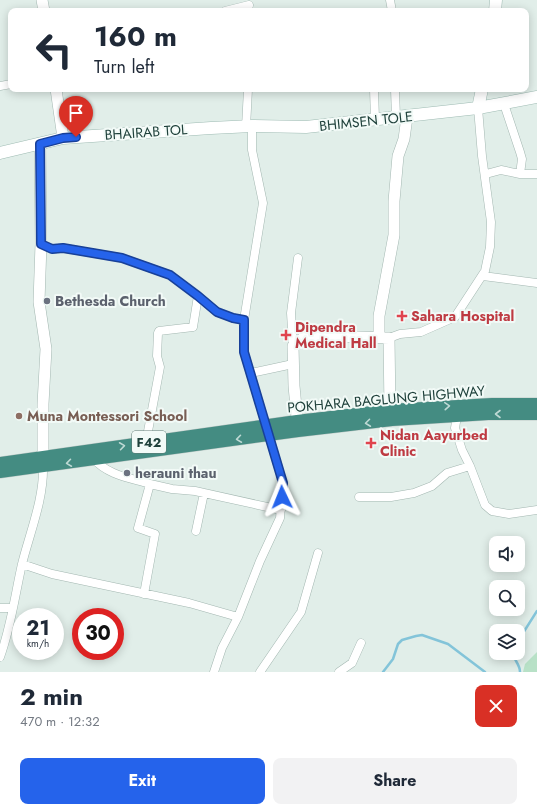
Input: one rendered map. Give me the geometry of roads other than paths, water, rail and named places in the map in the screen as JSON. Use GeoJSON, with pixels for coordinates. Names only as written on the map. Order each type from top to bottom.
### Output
{"type":"FeatureCollection","features":[{"type":"Feature","properties":{"kind":"highway","name":"POKHARA BAGLUNG HIGHWAY"},"geometry":{"type":"LineString","coordinates":[[0,472],[44,461],[146,442],[298,426],[390,410],[464,405],[537,404]]}},
{"type":"Feature","properties":{"kind":"highway","name":"POKHARA BAGLUNG HIGHWAY"},"geometry":{"type":"LineString","coordinates":[[298,426],[457,416],[537,414]]}},
{"type":"Feature","properties":{"kind":"highway","name":"POKHARA BAGLUNG HIGHWAY"},"geometry":{"type":"LineString","coordinates":[[0,463],[94,459],[267,430]]}},
{"type":"Feature","properties":{"kind":"main road"},"geometry":{"type":"LineString","coordinates":[[478,108],[481,92]]}},
{"type":"Feature","properties":{"kind":"main road","name":"BHIMSEN TOLE"},"geometry":{"type":"LineString","coordinates":[[249,127],[306,127],[375,120],[478,108],[537,97]]}},
{"type":"Feature","properties":{"kind":"main road","name":"BHAIRAB TOL"},"geometry":{"type":"LineString","coordinates":[[0,153],[63,138],[211,128],[249,127]]}},
{"type":"Feature","properties":{"kind":"street"},"geometry":{"type":"LineString","coordinates":[[237,8],[249,5]]}},
{"type":"Feature","properties":{"kind":"street"},"geometry":{"type":"LineString","coordinates":[[56,92],[63,138]]}},
{"type":"Feature","properties":{"kind":"street"},"geometry":{"type":"LineString","coordinates":[[214,672],[222,648],[238,617],[260,562],[280,518],[283,483],[244,352],[244,320],[263,203],[252,150],[249,127],[248,92]]}},
{"type":"Feature","properties":{"kind":"street"},"geometry":{"type":"LineString","coordinates":[[374,92],[375,120]]}},
{"type":"Feature","properties":{"kind":"street"},"geometry":{"type":"LineString","coordinates":[[390,410],[384,337],[379,316],[394,235],[394,201],[398,156],[404,139],[402,117],[396,92]]}},
{"type":"Feature","properties":{"kind":"street"},"geometry":{"type":"LineString","coordinates":[[504,104],[522,159],[520,174]]}},
{"type":"Feature","properties":{"kind":"street"},"geometry":{"type":"LineString","coordinates":[[292,346],[303,338],[328,336],[384,337],[420,332],[455,317],[483,276],[490,247],[491,222],[486,174],[482,156],[478,108]]}},
{"type":"Feature","properties":{"kind":"street"},"geometry":{"type":"LineString","coordinates":[[13,608],[22,564],[44,482],[43,404],[46,349],[39,302],[41,244],[40,144]]}},
{"type":"Feature","properties":{"kind":"street"},"geometry":{"type":"LineString","coordinates":[[486,174],[501,170],[520,174],[537,174]]}},
{"type":"Feature","properties":{"kind":"street"},"geometry":{"type":"LineString","coordinates":[[41,244],[52,249],[63,248],[122,258],[170,275],[217,312],[233,318],[244,320]]}},
{"type":"Feature","properties":{"kind":"street"},"geometry":{"type":"LineString","coordinates":[[298,258],[291,313],[298,426]]}},
{"type":"Feature","properties":{"kind":"street"},"geometry":{"type":"LineString","coordinates":[[483,276],[537,283]]}},
{"type":"Feature","properties":{"kind":"street"},"geometry":{"type":"LineString","coordinates":[[146,442],[160,367],[157,356],[158,333],[159,331],[193,327],[198,296]]}},
{"type":"Feature","properties":{"kind":"street"},"geometry":{"type":"LineString","coordinates":[[251,373],[293,364]]}},
{"type":"Feature","properties":{"kind":"street"},"geometry":{"type":"LineString","coordinates":[[457,416],[455,428],[462,450],[470,466],[485,505],[492,511],[509,514],[537,510]]}},
{"type":"Feature","properties":{"kind":"street"},"geometry":{"type":"LineString","coordinates":[[94,459],[108,471],[150,484],[172,489],[204,493],[280,510]]}},
{"type":"Feature","properties":{"kind":"street"},"geometry":{"type":"LineString","coordinates":[[359,497],[391,497],[414,493],[432,486],[447,473],[470,466]]}},
{"type":"Feature","properties":{"kind":"street"},"geometry":{"type":"LineString","coordinates":[[144,594],[155,534],[138,528],[150,484]]}},
{"type":"Feature","properties":{"kind":"street"},"geometry":{"type":"LineString","coordinates":[[196,531],[204,493]]}},
{"type":"Feature","properties":{"kind":"street"},"geometry":{"type":"LineString","coordinates":[[260,672],[301,612],[318,553]]}},
{"type":"Feature","properties":{"kind":"street"},"geometry":{"type":"LineString","coordinates":[[22,564],[52,574],[189,603],[238,617]]}},
{"type":"Feature","properties":{"kind":"street"},"geometry":{"type":"LineString","coordinates":[[0,608],[12,608]]}},
{"type":"Feature","properties":{"kind":"street"},"geometry":{"type":"LineString","coordinates":[[0,657],[12,612]]}},
{"type":"Feature","properties":{"kind":"street"},"geometry":{"type":"LineString","coordinates":[[339,672],[352,663],[361,643]]}},
{"type":"Feature","properties":{"kind":"waterway"},"geometry":{"type":"LineString","coordinates":[[525,630],[537,611]]}},
{"type":"Feature","properties":{"kind":"waterway"},"geometry":{"type":"LineString","coordinates":[[383,672],[393,659],[398,644],[402,640],[422,635],[448,644],[485,672]]}},
{"type":"Feature","properties":{"kind":"waterway"},"geometry":{"type":"LineString","coordinates":[[516,660],[520,672]]}},
{"type":"Feature","properties":{"kind":"place","name":"Bethesda Church"},"geometry":{"type":"Point","coordinates":[47,301]}},
{"type":"Feature","properties":{"kind":"place","name":"Sahara Hospital"},"geometry":{"type":"Point","coordinates":[402,316]}},
{"type":"Feature","properties":{"kind":"place","name":"Dipendra Medical Hall"},"geometry":{"type":"Point","coordinates":[286,335]}},
{"type":"Feature","properties":{"kind":"place","name":"Muna Montessori School"},"geometry":{"type":"Point","coordinates":[19,416]}},
{"type":"Feature","properties":{"kind":"place","name":"Nidan Aayurbed Clinic"},"geometry":{"type":"Point","coordinates":[371,443]}},
{"type":"Feature","properties":{"kind":"place","name":"herauni thau"},"geometry":{"type":"Point","coordinates":[127,473]}}]}
